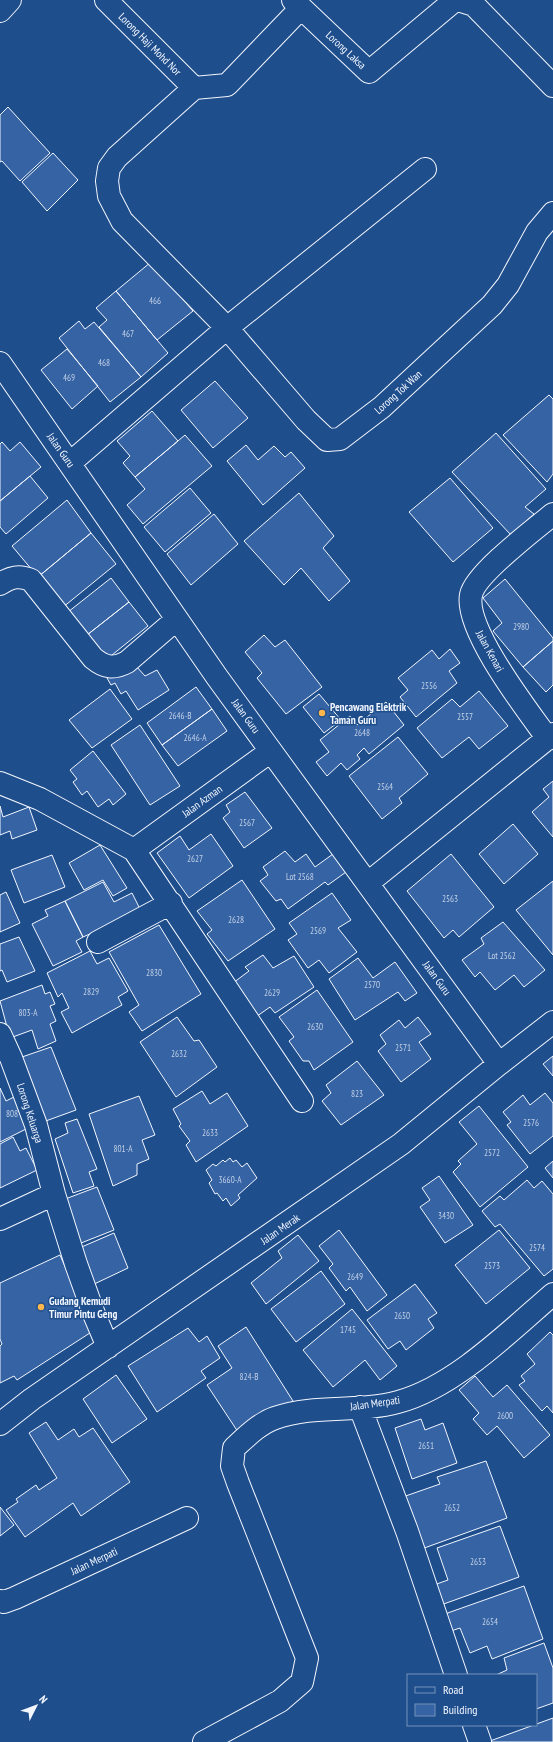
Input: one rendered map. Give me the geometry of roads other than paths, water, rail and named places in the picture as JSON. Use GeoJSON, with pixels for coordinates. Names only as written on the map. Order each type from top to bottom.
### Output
{"type":"FeatureCollection","features":[{"type":"Feature","properties":{"kind":"street"},"geometry":{"type":"LineString","coordinates":[[0,11],[10,0]]}},
{"type":"Feature","properties":{"kind":"street","name":"Lorong Haji Mohd Nor"},"geometry":{"type":"LineString","coordinates":[[106,0],[194,88]]}},
{"type":"Feature","properties":{"kind":"street","name":"Lorong Laksa"},"geometry":{"type":"LineString","coordinates":[[297,4],[369,72],[455,0]]}},
{"type":"Feature","properties":{"kind":"street"},"geometry":{"type":"LineString","coordinates":[[458,0],[474,5],[553,86]]}},
{"type":"Feature","properties":{"kind":"street"},"geometry":{"type":"LineString","coordinates":[[227,328],[122,221],[109,196],[107,181],[109,168],[116,157],[194,88],[227,85],[297,4]]}},
{"type":"Feature","properties":{"kind":"street"},"geometry":{"type":"LineString","coordinates":[[70,463],[227,328],[425,169]]}},
{"type":"Feature","properties":{"kind":"street","name":"Lorong Tok Wan"},"geometry":{"type":"LineString","coordinates":[[227,328],[306,420],[326,440],[340,439],[382,407],[492,306],[508,284],[537,232],[553,213]]}},
{"type":"Feature","properties":{"kind":"street","name":"Jalan Guru"},"geometry":{"type":"LineString","coordinates":[[0,363],[177,619],[498,1064]]}},
{"type":"Feature","properties":{"kind":"street","name":"Jalan Kenari"},"geometry":{"type":"LineString","coordinates":[[368,883],[550,736],[510,685],[478,632],[471,610],[471,595],[476,584],[503,556],[553,514]]}},
{"type":"Feature","properties":{"kind":"street"},"geometry":{"type":"LineString","coordinates":[[0,584],[14,577],[23,577],[31,580],[93,658],[101,664],[110,667],[119,666],[127,662],[177,619]]}},
{"type":"Feature","properties":{"kind":"street","name":"Jalan Azman"},"geometry":{"type":"LineString","coordinates":[[134,850],[271,751]]}},
{"type":"Feature","properties":{"kind":"street"},"geometry":{"type":"LineString","coordinates":[[0,783],[40,799],[134,850],[302,1101]]}},
{"type":"Feature","properties":{"kind":"street"},"geometry":{"type":"LineString","coordinates":[[98,942],[171,904]]}},
{"type":"Feature","properties":{"kind":"street","name":"Jalan Merak"},"geometry":{"type":"LineString","coordinates":[[0,1424],[32,1399],[401,1144],[498,1064],[553,1022]]}},
{"type":"Feature","properties":{"kind":"street","name":"Lorong Keluarga"},"geometry":{"type":"LineString","coordinates":[[0,1034],[11,1058],[36,1126],[54,1194],[94,1314],[108,1346]]}},
{"type":"Feature","properties":{"kind":"street"},"geometry":{"type":"LineString","coordinates":[[0,1219],[54,1194]]}},
{"type":"Feature","properties":{"kind":"street","name":"Jalan Merpati"},"geometry":{"type":"LineString","coordinates":[[204,1742],[280,1701],[302,1682],[307,1658],[232,1466],[234,1448],[250,1433],[274,1418],[312,1409],[360,1407],[397,1402],[431,1390],[493,1345],[553,1294]]}},
{"type":"Feature","properties":{"kind":"street"},"geometry":{"type":"LineString","coordinates":[[360,1407],[407,1531],[456,1674]]}},
{"type":"Feature","properties":{"kind":"street","name":"Jalan Merpati"},"geometry":{"type":"LineString","coordinates":[[0,1601],[4,1602],[15,1598],[187,1518]]}},
{"type":"Feature","properties":{"kind":"street"},"geometry":{"type":"LineString","coordinates":[[474,1726],[480,1742]]}},
{"type":"Feature","properties":{"kind":"place","name":"Pencawang Elektrik Taman Guru"},"geometry":{"type":"Point","coordinates":[322,713]}},
{"type":"Feature","properties":{"kind":"place","name":"Gudang Kemudi Timur Pintu Geng"},"geometry":{"type":"Point","coordinates":[41,1307]}}]}
